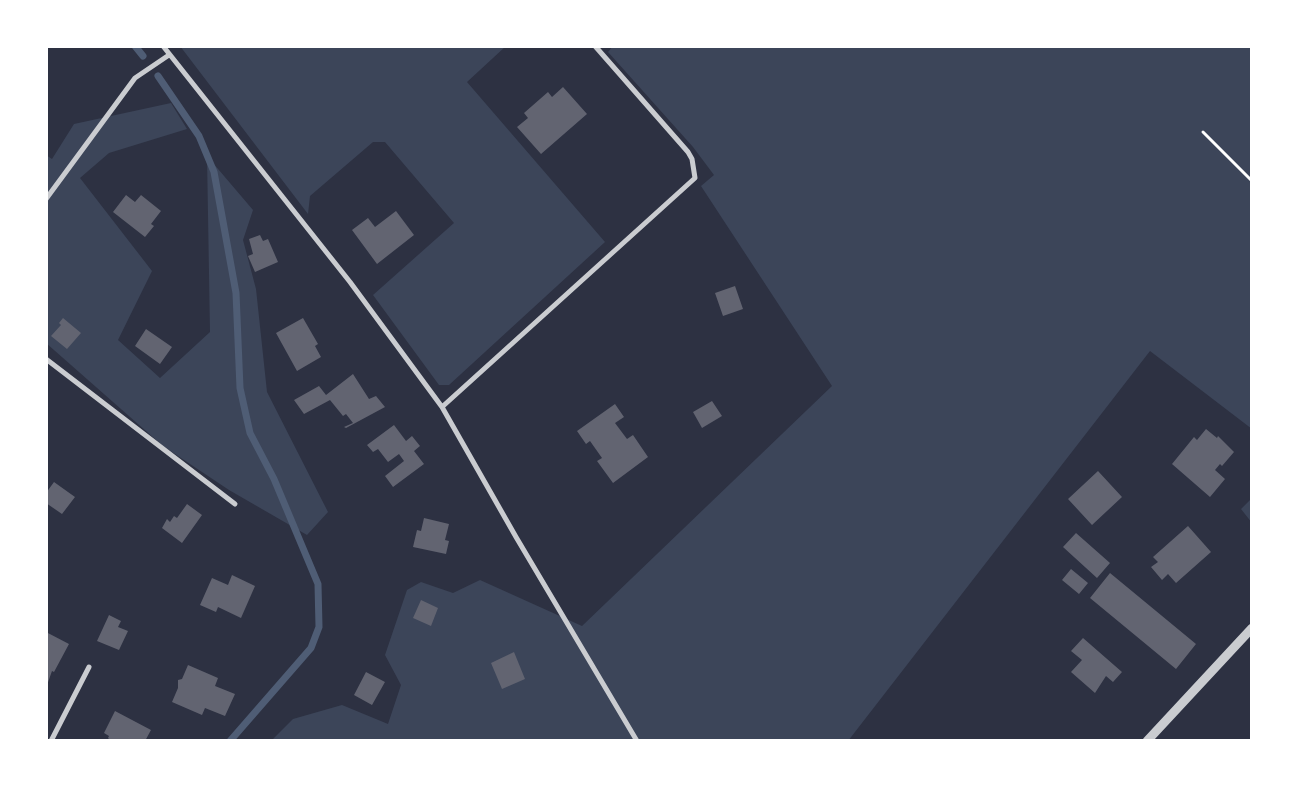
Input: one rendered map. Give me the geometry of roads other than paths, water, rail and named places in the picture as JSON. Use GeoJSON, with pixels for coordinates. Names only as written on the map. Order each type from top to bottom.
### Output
{"type":"FeatureCollection","features":[{"type":"Feature","properties":{"kind":"street"},"geometry":{"type":"LineString","coordinates":[[162,46],[350,282],[442,407],[516,537],[637,741]]}},
{"type":"Feature","properties":{"kind":"street"},"geometry":{"type":"LineString","coordinates":[[442,407],[695,178],[694,166],[688,152],[597,47]]}},
{"type":"Feature","properties":{"kind":"street"},"geometry":{"type":"LineString","coordinates":[[46,199],[135,78],[169,55]]}},
{"type":"Feature","properties":{"kind":"street"},"geometry":{"type":"LineString","coordinates":[[46,360],[235,504]]}},
{"type":"Feature","properties":{"kind":"street"},"geometry":{"type":"LineString","coordinates":[[1147,741],[1252,628]]}},
{"type":"Feature","properties":{"kind":"street"},"geometry":{"type":"LineString","coordinates":[[51,741],[89,668]]}},
{"type":"Feature","properties":{"kind":"waterway"},"geometry":{"type":"LineString","coordinates":[[135,46],[143,56]]}},
{"type":"Feature","properties":{"kind":"waterway"},"geometry":{"type":"LineString","coordinates":[[158,76],[199,136],[214,172],[236,293],[240,388],[250,433],[274,479],[318,584],[319,627],[311,648],[230,741]]}}]}
